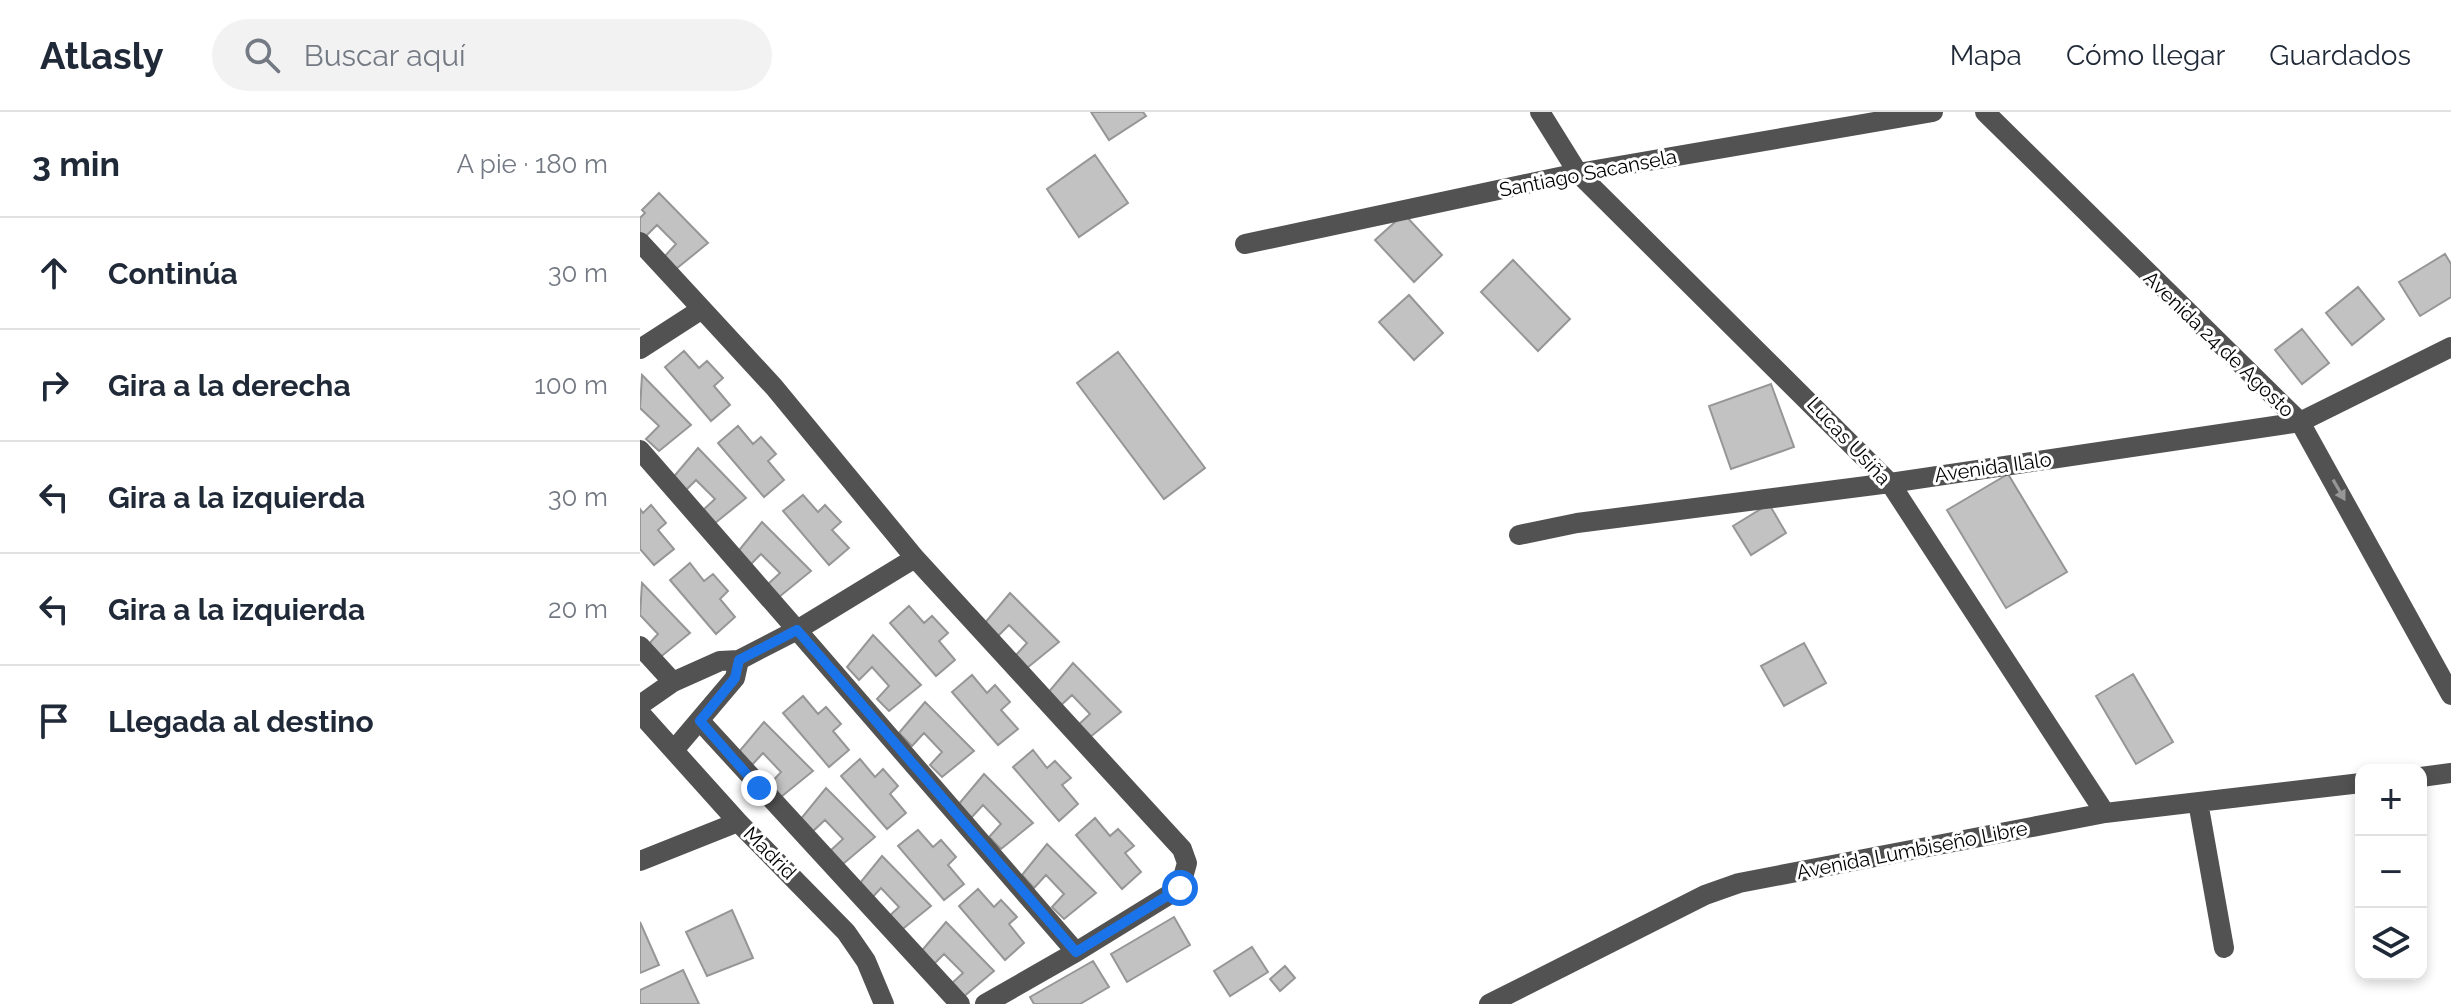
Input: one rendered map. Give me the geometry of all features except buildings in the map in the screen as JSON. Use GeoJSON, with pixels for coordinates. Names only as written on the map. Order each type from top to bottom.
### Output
{"type":"FeatureCollection","features":[{"type":"Feature","properties":{"kind":"street","name":"Lucas Usiña"},"geometry":{"type":"LineString","coordinates":[[1540,112],[1578,173],[1805,395],[1890,483],[2105,813]]}},
{"type":"Feature","properties":{"kind":"street","name":"Santiago Sacansela"},"geometry":{"type":"LineString","coordinates":[[1245,244],[1578,173],[1933,112]]}},
{"type":"Feature","properties":{"kind":"street","name":"Avenida 24 de Agosto"},"geometry":{"type":"LineString","coordinates":[[1985,112],[2300,422],[2451,695]]}},
{"type":"Feature","properties":{"kind":"street"},"geometry":{"type":"LineString","coordinates":[[640,242],[812,430],[915,558],[1182,849],[1187,863],[1180,888],[985,1004]]}},
{"type":"Feature","properties":{"kind":"street"},"geometry":{"type":"LineString","coordinates":[[640,349],[702,309]]}},
{"type":"Feature","properties":{"kind":"street","name":"Avenida Ilalo"},"geometry":{"type":"LineString","coordinates":[[1519,535],[1577,523],[1890,483],[2300,422],[2451,347]]}},
{"type":"Feature","properties":{"kind":"street"},"geometry":{"type":"LineString","coordinates":[[640,450],[1076,952]]}},
{"type":"Feature","properties":{"kind":"street"},"geometry":{"type":"LineString","coordinates":[[640,705],[673,682],[720,661],[739,660],[797,630],[915,558]]}},
{"type":"Feature","properties":{"kind":"street"},"geometry":{"type":"LineString","coordinates":[[640,646],[673,682]]}},
{"type":"Feature","properties":{"kind":"street"},"geometry":{"type":"LineString","coordinates":[[674,750],[735,678],[739,660]]}},
{"type":"Feature","properties":{"kind":"street","name":"Madrid"},"geometry":{"type":"LineString","coordinates":[[640,713],[738,822],[846,932],[866,961],[884,1004]]}},
{"type":"Feature","properties":{"kind":"street"},"geometry":{"type":"LineString","coordinates":[[700,721],[960,1004]]}},
{"type":"Feature","properties":{"kind":"street"},"geometry":{"type":"LineString","coordinates":[[2427,776],[2451,773]]}},
{"type":"Feature","properties":{"kind":"street","name":"Avenida Lumbiseño Libre"},"geometry":{"type":"LineString","coordinates":[[1489,1004],[1705,895],[1739,883],[2105,813],[2355,784]]}},
{"type":"Feature","properties":{"kind":"street"},"geometry":{"type":"LineString","coordinates":[[2198,802],[2224,948]]}},
{"type":"Feature","properties":{"kind":"street"},"geometry":{"type":"LineString","coordinates":[[640,861],[738,822]]}},
{"type":"Feature","properties":{"kind":"route"},"geometry":{"type":"LineString","coordinates":[[759,788],[700,721],[735,678],[739,660],[797,630],[1076,952],[1180,888]]}}]}
